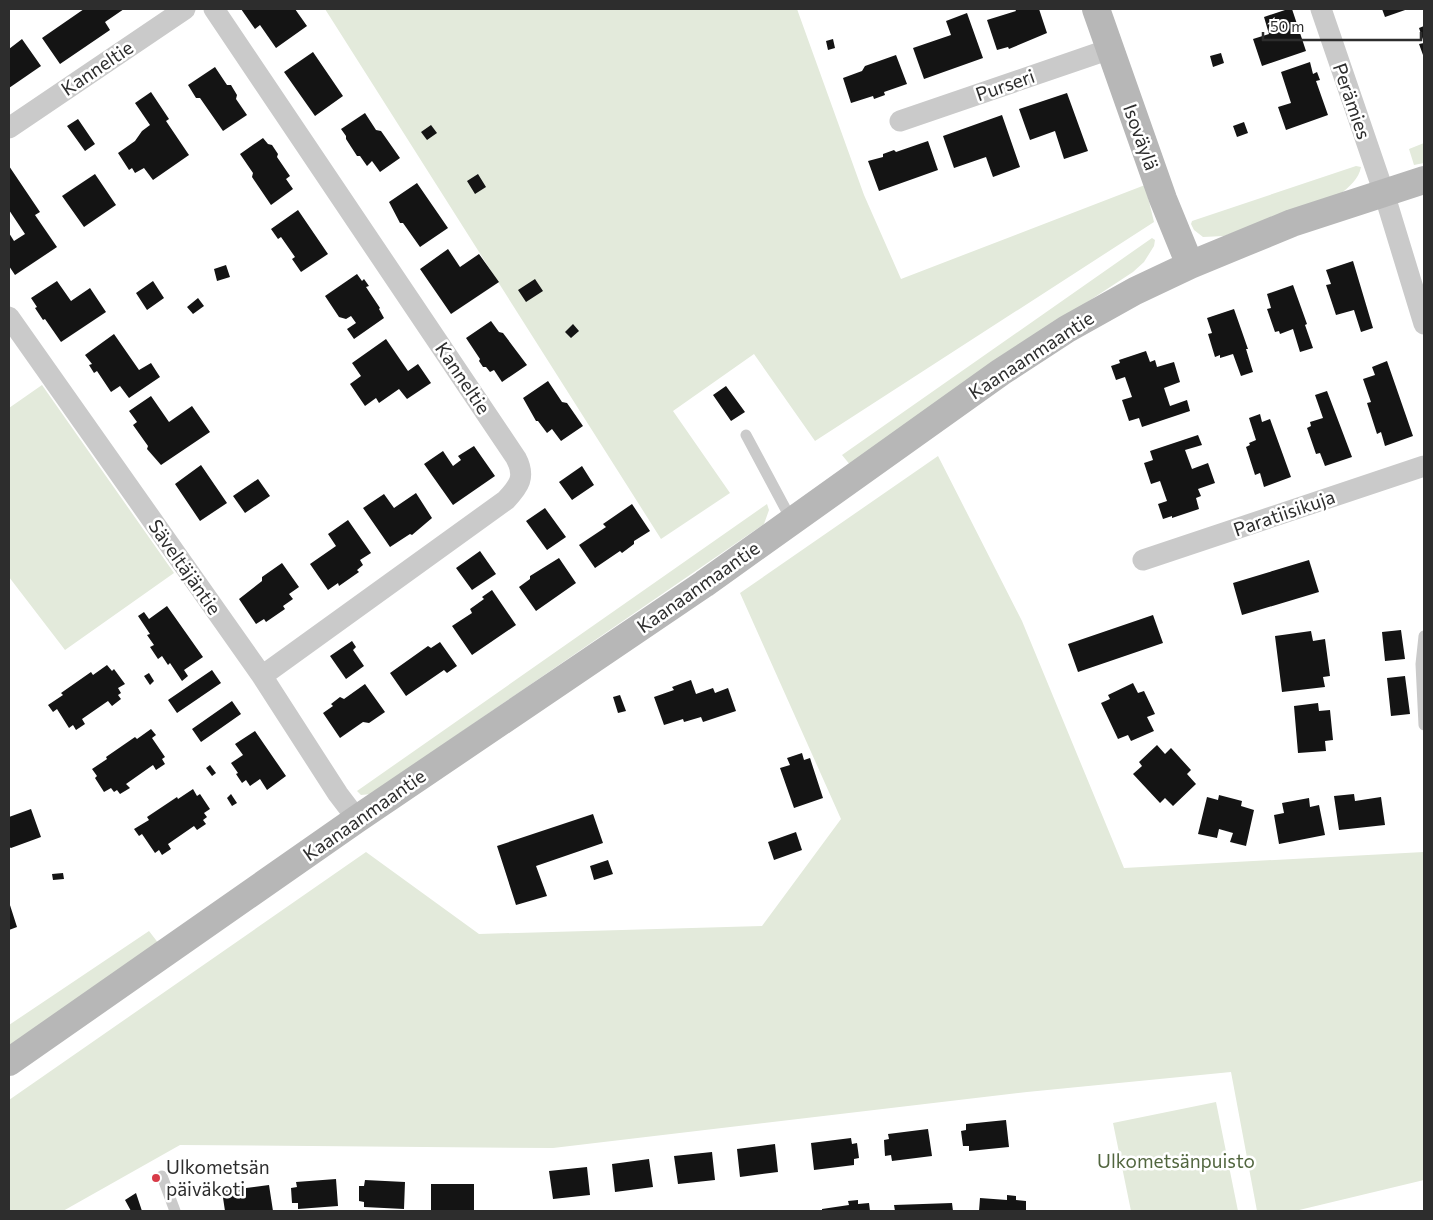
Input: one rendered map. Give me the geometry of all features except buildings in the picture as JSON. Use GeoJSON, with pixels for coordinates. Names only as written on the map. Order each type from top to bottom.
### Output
{"type":"FeatureCollection","features":[{"type":"Feature","properties":{"kind":"street","name":"Kanneltie"},"geometry":{"type":"LineString","coordinates":[[9,128],[185,9]]}},
{"type":"Feature","properties":{"kind":"street","name":"Kanneltie"},"geometry":{"type":"LineString","coordinates":[[214,9],[521,468],[517,488],[506,500],[262,676]]}},
{"type":"Feature","properties":{"kind":"street","name":"Isoväylä"},"geometry":{"type":"LineString","coordinates":[[1096,9],[1163,198],[1190,265]]}},
{"type":"Feature","properties":{"kind":"street","name":"Perämies"},"geometry":{"type":"LineString","coordinates":[[1321,9],[1384,193],[1424,324]]}},
{"type":"Feature","properties":{"kind":"street","name":"Purseri"},"geometry":{"type":"LineString","coordinates":[[900,121],[1110,49]]}},
{"type":"Feature","properties":{"kind":"street","name":"Kaanaanmaantie"},"geometry":{"type":"LineString","coordinates":[[9,1062],[356,819],[704,584],[1001,372],[1067,328],[1135,291],[1190,265],[1292,223],[1424,180]]}},
{"type":"Feature","properties":{"kind":"street","name":"Säveltäjäntie"},"geometry":{"type":"LineString","coordinates":[[9,317],[262,676],[356,819]]}},
{"type":"Feature","properties":{"kind":"street","name":"Paratiisikuja"},"geometry":{"type":"LineString","coordinates":[[1143,560],[1424,466]]}},
{"type":"Feature","properties":{"kind":"lane"},"geometry":{"type":"LineString","coordinates":[[746,435],[792,521]]}},
{"type":"Feature","properties":{"kind":"lane"},"geometry":{"type":"LineString","coordinates":[[1424,636],[1421,664],[1424,725]]}},
{"type":"Feature","properties":{"kind":"lane"},"geometry":{"type":"LineString","coordinates":[[162,1176],[175,1211]]}},
{"type":"Feature","properties":{"kind":"green space"},"geometry":{"type":"Polygon","coordinates":[[[325,9],[797,9],[864,195],[901,279],[1145,185],[1154,222],[815,441],[754,354],[673,411],[730,493],[661,539],[325,9]]]}},
{"type":"Feature","properties":{"kind":"green space"},"geometry":{"type":"Polygon","coordinates":[[[1424,143],[1424,163],[1414,165],[1409,149],[1424,143]]]}},
{"type":"Feature","properties":{"kind":"green space"},"geometry":{"type":"Polygon","coordinates":[[[1356,166],[1361,167],[1356,179],[1339,195],[1224,236],[1203,237],[1194,230],[1191,224],[1192,221],[1356,166]]]}},
{"type":"Feature","properties":{"kind":"green space"},"geometry":{"type":"Polygon","coordinates":[[[1152,238],[1155,240],[1154,246],[1144,262],[1133,272],[1066,316],[851,466],[842,455],[1152,238]]]}},
{"type":"Feature","properties":{"kind":"green space"},"geometry":{"type":"Polygon","coordinates":[[[42,385],[174,573],[65,650],[9,577],[9,408],[42,385]]]}},
{"type":"Feature","properties":{"kind":"green space"},"geometry":{"type":"Polygon","coordinates":[[[938,456],[1022,621],[1124,868],[1424,852],[1424,1180],[1295,1211],[1257,1211],[1231,1072],[1027,1092],[553,1148],[180,1145],[63,1211],[9,1211],[9,1100],[366,852],[479,934],[762,926],[841,819],[740,593],[938,456]]]}},
{"type":"Feature","properties":{"kind":"green space"},"geometry":{"type":"Polygon","coordinates":[[[767,504],[769,510],[764,524],[371,794],[361,795],[357,791],[767,504]]]}},
{"type":"Feature","properties":{"kind":"green space"},"geometry":{"type":"Polygon","coordinates":[[[149,931],[159,944],[16,1044],[9,1045],[9,1025],[149,931]]]}},
{"type":"Feature","properties":{"kind":"green space","name":"Ulkometsänpuisto"},"geometry":{"type":"Polygon","coordinates":[[[1216,1102],[1238,1211],[1131,1211],[1113,1123],[1216,1102]]]}},
{"type":"Feature","properties":{"kind":"place","name":"Ulkometsän päiväkoti"},"geometry":{"type":"Point","coordinates":[156,1178]}}]}
